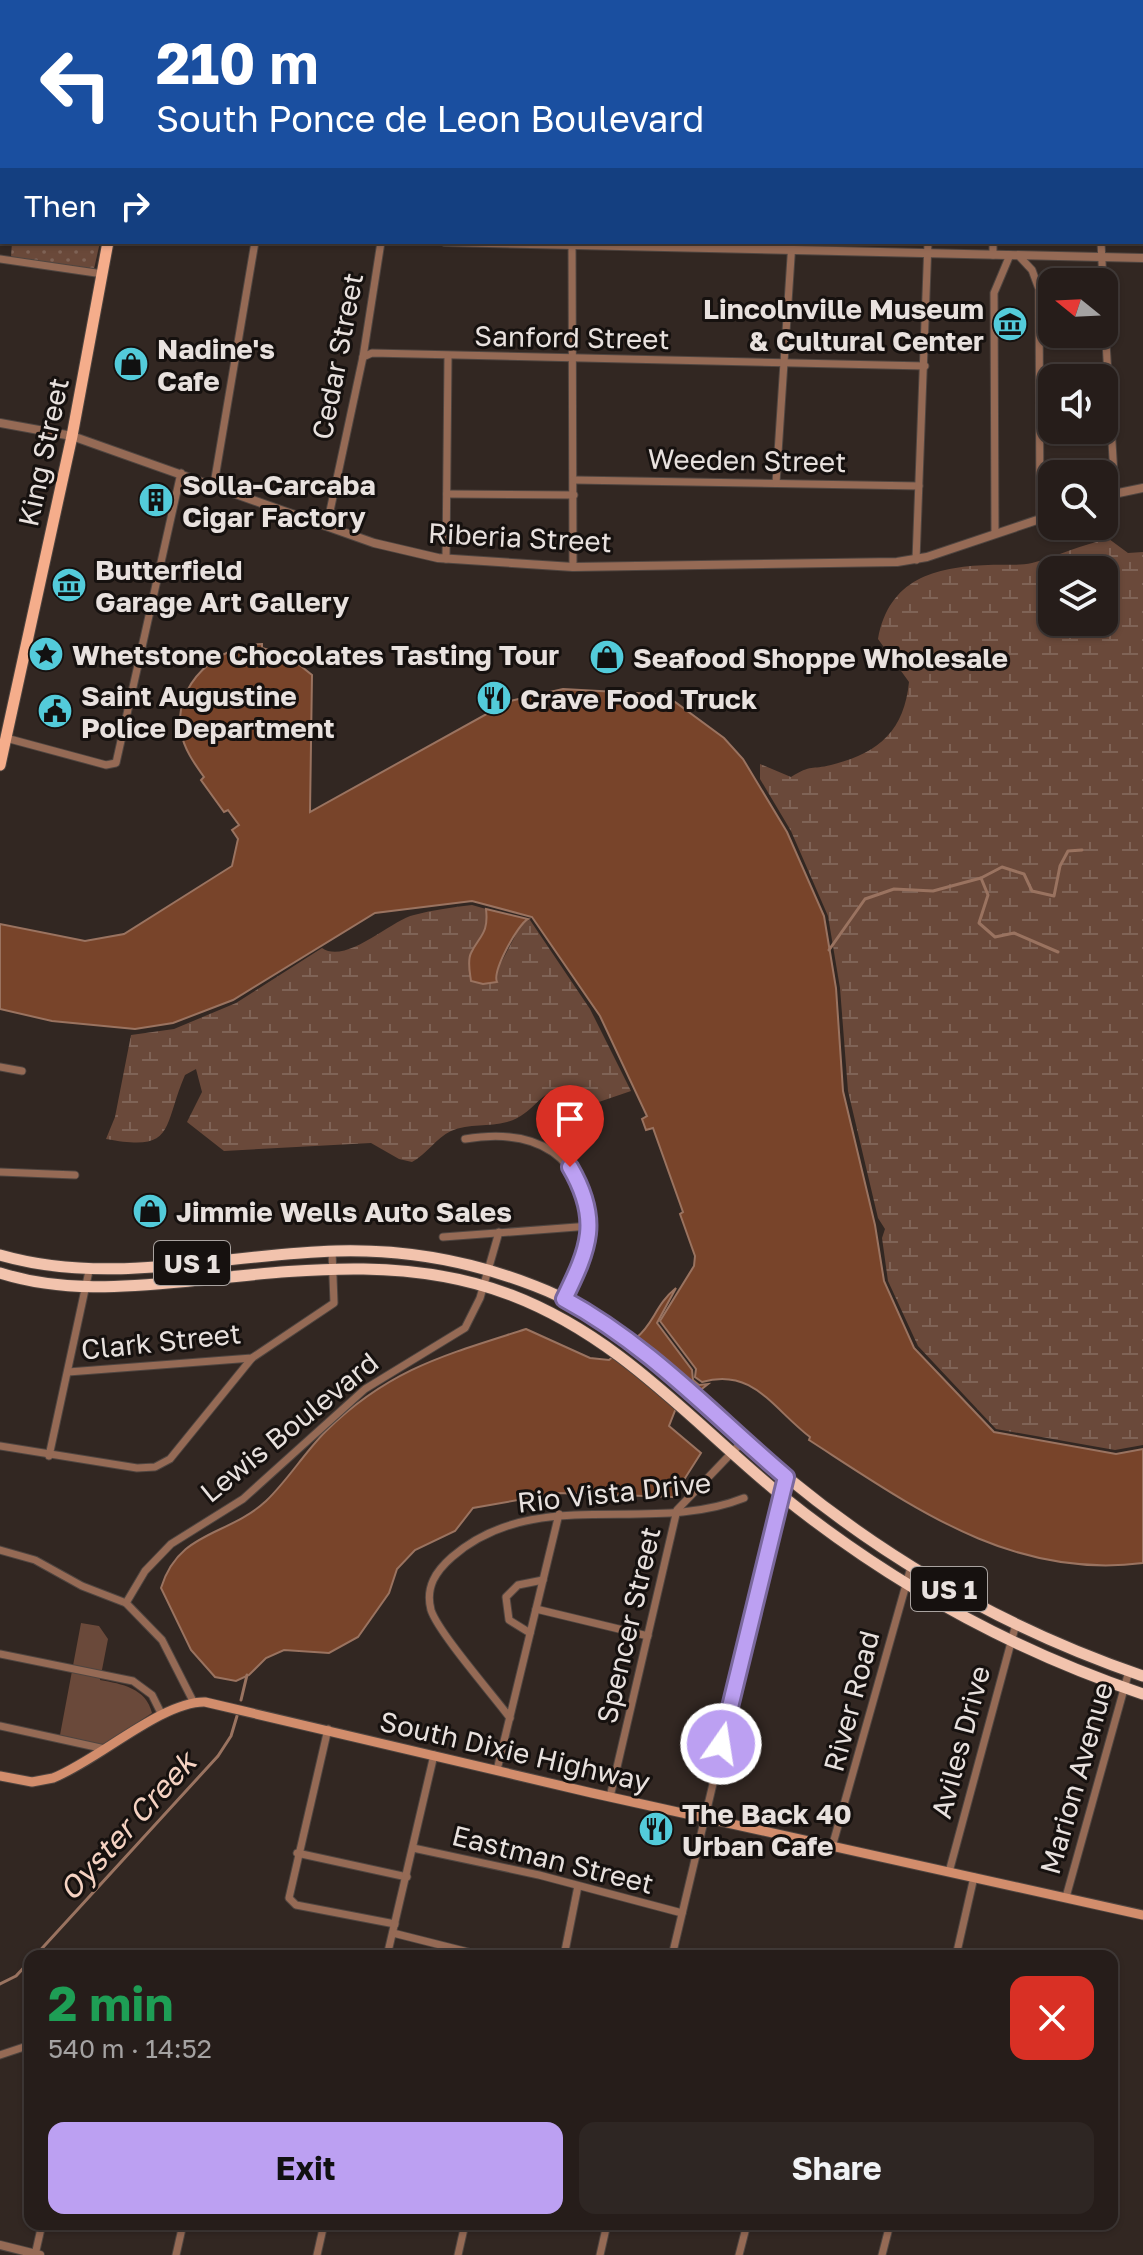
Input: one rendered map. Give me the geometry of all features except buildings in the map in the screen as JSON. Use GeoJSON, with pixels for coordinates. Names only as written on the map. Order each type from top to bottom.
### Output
{"type":"FeatureCollection","features":[{"type":"Feature","properties":{"kind":"highway","name":"US 1"},"geometry":{"type":"LineString","coordinates":[[0,1255],[39,1265],[89,1271],[332,1251],[409,1253],[489,1270],[564,1299],[630,1339],[786,1477],[911,1567],[1016,1624],[1143,1676]]}},
{"type":"Feature","properties":{"kind":"highway","name":"US 1"},"geometry":{"type":"LineString","coordinates":[[0,1273],[36,1282],[86,1288],[333,1268],[435,1273],[485,1286],[556,1314],[599,1339],[639,1368],[781,1495],[907,1584],[1011,1641],[1143,1694]]}},
{"type":"Feature","properties":{"kind":"main road","name":"King Street"},"geometry":{"type":"LineString","coordinates":[[0,765],[3,737],[72,436],[108,244]]}},
{"type":"Feature","properties":{"kind":"main road","name":"South Dixie Highway"},"geometry":{"type":"LineString","coordinates":[[193,1701],[1143,1915]]}},
{"type":"Feature","properties":{"kind":"main road"},"geometry":{"type":"LineString","coordinates":[[0,1776],[32,1782],[53,1778],[162,1715],[193,1701]]}},
{"type":"Feature","properties":{"kind":"street"},"geometry":{"type":"LineString","coordinates":[[214,484],[255,244]]}},
{"type":"Feature","properties":{"kind":"street","name":"Cedar Street"},"geometry":{"type":"LineString","coordinates":[[327,525],[363,357],[381,244]]}},
{"type":"Feature","properties":{"kind":"street"},"geometry":{"type":"LineString","coordinates":[[573,567],[572,244],[791,245],[993,255],[1143,258]]}},
{"type":"Feature","properties":{"kind":"street"},"geometry":{"type":"LineString","coordinates":[[916,560],[928,244]]}},
{"type":"Feature","properties":{"kind":"street"},"geometry":{"type":"LineString","coordinates":[[993,244],[993,255]]}},
{"type":"Feature","properties":{"kind":"street"},"geometry":{"type":"LineString","coordinates":[[1101,244],[1102,268]]}},
{"type":"Feature","properties":{"kind":"street"},"geometry":{"type":"LineString","coordinates":[[776,483],[791,245]]}},
{"type":"Feature","properties":{"kind":"street"},"geometry":{"type":"LineString","coordinates":[[1014,255],[1036,279],[1038,298]]}},
{"type":"Feature","properties":{"kind":"street"},"geometry":{"type":"LineString","coordinates":[[995,532],[994,293],[1014,255]]}},
{"type":"Feature","properties":{"kind":"street"},"geometry":{"type":"LineString","coordinates":[[0,259],[103,274]]}},
{"type":"Feature","properties":{"kind":"street"},"geometry":{"type":"LineString","coordinates":[[1040,348],[1040,460]]}},
{"type":"Feature","properties":{"kind":"street"},"geometry":{"type":"LineString","coordinates":[[1106,348],[1113,460]]}},
{"type":"Feature","properties":{"kind":"street","name":"Sanford Street"},"geometry":{"type":"LineString","coordinates":[[363,357],[372,353],[925,366]]}},
{"type":"Feature","properties":{"kind":"street"},"geometry":{"type":"LineString","coordinates":[[446,559],[448,357]]}},
{"type":"Feature","properties":{"kind":"street","name":"Riberia Street"},"geometry":{"type":"LineString","coordinates":[[0,423],[72,436],[395,549],[446,559],[573,567],[916,560],[1038,520]]}},
{"type":"Feature","properties":{"kind":"street"},"geometry":{"type":"LineString","coordinates":[[3,737],[106,765],[116,763],[181,473]]}},
{"type":"Feature","properties":{"kind":"street","name":"Weeden Street"},"geometry":{"type":"LineString","coordinates":[[574,480],[919,486]]}},
{"type":"Feature","properties":{"kind":"street"},"geometry":{"type":"LineString","coordinates":[[1118,492],[1143,488]]}},
{"type":"Feature","properties":{"kind":"street"},"geometry":{"type":"LineString","coordinates":[[447,494],[574,495]]}},
{"type":"Feature","properties":{"kind":"street"},"geometry":{"type":"LineString","coordinates":[[0,1069],[22,1071]]}},
{"type":"Feature","properties":{"kind":"street"},"geometry":{"type":"LineString","coordinates":[[465,1139],[518,1137],[557,1152],[580,1184],[589,1208],[590,1226],[586,1254],[564,1299]]}},
{"type":"Feature","properties":{"kind":"street"},"geometry":{"type":"LineString","coordinates":[[0,1172],[75,1175]]}},
{"type":"Feature","properties":{"kind":"street"},"geometry":{"type":"LineString","coordinates":[[443,1237],[590,1226]]}},
{"type":"Feature","properties":{"kind":"street","name":"Lewis Boulevard"},"geometry":{"type":"LineString","coordinates":[[126,1603],[145,1571],[171,1544],[243,1499],[365,1389],[465,1328],[485,1286],[499,1232]]}},
{"type":"Feature","properties":{"kind":"street","name":"Clark Street"},"geometry":{"type":"LineString","coordinates":[[68,1372],[252,1358],[334,1303],[332,1251]]}},
{"type":"Feature","properties":{"kind":"street"},"geometry":{"type":"LineString","coordinates":[[49,1456],[89,1271]]}},
{"type":"Feature","properties":{"kind":"street"},"geometry":{"type":"LineString","coordinates":[[0,1446],[137,1468],[163,1464],[252,1358]]}},
{"type":"Feature","properties":{"kind":"street","name":"Spencer Street"},"geometry":{"type":"LineString","coordinates":[[610,1797],[677,1510],[744,1440]]}},
{"type":"Feature","properties":{"kind":"street"},"geometry":{"type":"LineString","coordinates":[[673,1950],[786,1477]]}},
{"type":"Feature","properties":{"kind":"street","name":"Rio Vista Drive"},"geometry":{"type":"LineString","coordinates":[[510,1718],[434,1617],[430,1588],[441,1567],[474,1540],[499,1527],[559,1514],[677,1510],[744,1498]]}},
{"type":"Feature","properties":{"kind":"street"},"geometry":{"type":"LineString","coordinates":[[497,1770],[559,1514]]}},
{"type":"Feature","properties":{"kind":"street"},"geometry":{"type":"LineString","coordinates":[[0,1550],[35,1560],[82,1586],[126,1603],[162,1640],[193,1701]]}},
{"type":"Feature","properties":{"kind":"street","name":"River Road"},"geometry":{"type":"LineString","coordinates":[[832,1847],[911,1567]]}},
{"type":"Feature","properties":{"kind":"street"},"geometry":{"type":"LineString","coordinates":[[530,1633],[509,1620],[506,1597],[518,1585],[543,1580]]}},
{"type":"Feature","properties":{"kind":"street"},"geometry":{"type":"LineString","coordinates":[[536,1609],[648,1636]]}},
{"type":"Feature","properties":{"kind":"street","name":"Aviles Drive"},"geometry":{"type":"LineString","coordinates":[[949,1872],[1016,1624]]}},
{"type":"Feature","properties":{"kind":"street"},"geometry":{"type":"LineString","coordinates":[[0,1654],[133,1681],[152,1695],[162,1715]]}},
{"type":"Feature","properties":{"kind":"street","name":"Marion Avenue"},"geometry":{"type":"LineString","coordinates":[[1066,1897],[1129,1671]]}},
{"type":"Feature","properties":{"kind":"street"},"geometry":{"type":"LineString","coordinates":[[0,1726],[107,1749]]}},
{"type":"Feature","properties":{"kind":"street"},"geometry":{"type":"LineString","coordinates":[[328,1729],[288,1893],[292,1902],[464,1950]]}},
{"type":"Feature","properties":{"kind":"street"},"geometry":{"type":"LineString","coordinates":[[389,1950],[434,1755]]}},
{"type":"Feature","properties":{"kind":"street","name":"Eastman Street"},"geometry":{"type":"LineString","coordinates":[[413,1848],[682,1913]]}},
{"type":"Feature","properties":{"kind":"street"},"geometry":{"type":"LineString","coordinates":[[297,1853],[407,1877]]}},
{"type":"Feature","properties":{"kind":"street"},"geometry":{"type":"LineString","coordinates":[[957,1950],[974,1877]]}},
{"type":"Feature","properties":{"kind":"street"},"geometry":{"type":"LineString","coordinates":[[565,1950],[578,1886]]}},
{"type":"Feature","properties":{"kind":"street"},"geometry":{"type":"LineString","coordinates":[[0,2055],[24,2047]]}},
{"type":"Feature","properties":{"kind":"street"},"geometry":{"type":"LineString","coordinates":[[0,2245],[37,2255],[41,2230]]}},
{"type":"Feature","properties":{"kind":"street"},"geometry":{"type":"LineString","coordinates":[[176,2255],[182,2230]]}},
{"type":"Feature","properties":{"kind":"street"},"geometry":{"type":"LineString","coordinates":[[317,2255],[323,2230]]}},
{"type":"Feature","properties":{"kind":"street"},"geometry":{"type":"LineString","coordinates":[[458,2255],[464,2230]]}},
{"type":"Feature","properties":{"kind":"street"},"geometry":{"type":"LineString","coordinates":[[600,2255],[606,2230]]}},
{"type":"Feature","properties":{"kind":"street"},"geometry":{"type":"LineString","coordinates":[[739,2255],[745,2230]]}},
{"type":"Feature","properties":{"kind":"street"},"geometry":{"type":"LineString","coordinates":[[882,2255],[888,2230]]}},
{"type":"Feature","properties":{"kind":"green space"},"geometry":{"type":"Polygon","coordinates":[[[12,244],[100,244],[94,269],[11,257],[12,244]]]}},
{"type":"Feature","properties":{"kind":"green space"},"geometry":{"type":"Polygon","coordinates":[[[1104,540],[1110,540],[1128,553],[1143,552],[1143,1445],[1115,1450],[996,1429],[918,1346],[888,1281],[882,1238],[885,1229],[878,1218],[848,1091],[840,988],[828,916],[791,831],[760,779],[760,764],[791,777],[808,769],[863,754],[895,727],[909,682],[878,639],[892,602],[903,590],[932,573],[968,566],[1038,561],[1038,636],[1118,636],[1118,556],[1053,556],[1104,540]]]}},
{"type":"Feature","properties":{"kind":"green space"},"geometry":{"type":"Polygon","coordinates":[[[472,905],[486,909],[486,922],[471,953],[494,976],[523,921],[530,920],[590,1009],[631,1091],[593,1104],[577,1093],[554,1090],[519,1117],[507,1122],[451,1131],[412,1162],[399,1159],[371,1143],[224,1151],[187,1122],[202,1092],[196,1069],[185,1075],[168,1122],[156,1139],[129,1142],[106,1139],[115,1117],[131,1035],[174,1029],[236,1003],[322,948],[332,952],[343,951],[414,915],[472,905]]]}},
{"type":"Feature","properties":{"kind":"green space"},"geometry":{"type":"Polygon","coordinates":[[[81,1623],[99,1626],[108,1639],[100,1680],[139,1693],[152,1713],[104,1745],[60,1735],[81,1623]]]}},
{"type":"Feature","properties":{"kind":"shaded area"},"geometry":{"type":"Polygon","coordinates":[[[262,644],[262,648],[287,655],[312,675],[310,812],[510,701],[563,689],[654,694],[675,702],[724,738],[743,759],[787,832],[824,916],[836,988],[843,1091],[875,1225],[884,1281],[914,1348],[994,1432],[1116,1454],[1143,1449],[1143,1563],[1095,1565],[1050,1560],[1007,1549],[966,1533],[887,1490],[809,1440],[810,1437],[773,1403],[749,1385],[720,1379],[702,1382],[695,1377],[696,1369],[660,1321],[694,1266],[695,1256],[680,1214],[683,1212],[653,1128],[646,1130],[642,1119],[647,1116],[600,1016],[532,917],[472,901],[375,913],[233,1000],[173,1023],[135,1029],[52,1021],[0,1009],[0,924],[85,941],[124,934],[232,866],[238,839],[232,830],[239,825],[228,810],[224,812],[201,780],[204,777],[182,738],[180,714],[184,698],[202,670],[230,651],[262,644]]]}},
{"type":"Feature","properties":{"kind":"shaded area"},"geometry":{"type":"Polygon","coordinates":[[[486,909],[528,919],[507,948],[498,968],[497,982],[483,984],[471,981],[469,963],[471,953],[485,929],[486,909]]]}},
{"type":"Feature","properties":{"kind":"shaded area"},"geometry":{"type":"Polygon","coordinates":[[[676,1288],[657,1323],[692,1370],[693,1380],[699,1385],[708,1384],[698,1392],[636,1338],[676,1288]]]}},
{"type":"Feature","properties":{"kind":"shaded area"},"geometry":{"type":"Polygon","coordinates":[[[526,1329],[590,1358],[609,1360],[615,1355],[676,1408],[669,1426],[701,1453],[673,1497],[557,1493],[473,1508],[455,1531],[415,1550],[397,1569],[389,1593],[358,1637],[329,1653],[284,1650],[266,1658],[249,1675],[236,1681],[215,1677],[191,1650],[161,1588],[169,1569],[180,1555],[192,1544],[236,1522],[266,1501],[326,1431],[372,1393],[419,1366],[526,1329]]]}},
{"type":"Feature","properties":{"kind":"waterway"},"geometry":{"type":"LineString","coordinates":[[981,878],[1002,867],[1024,874],[1032,891],[1054,896],[1060,866],[1068,851],[1082,850]]}},
{"type":"Feature","properties":{"kind":"waterway"},"geometry":{"type":"LineString","coordinates":[[829,950],[865,899],[894,889],[933,891],[981,878],[988,895],[979,923],[995,937],[1014,933],[1058,952]]}},
{"type":"Feature","properties":{"kind":"waterway","name":"Oyster Creek"},"geometry":{"type":"LineString","coordinates":[[241,1700],[247,1675]]}},
{"type":"Feature","properties":{"kind":"waterway","name":"Oyster Creek"},"geometry":{"type":"LineString","coordinates":[[40,1950],[218,1756],[231,1736],[237,1716]]}},
{"type":"Feature","properties":{"kind":"waterway","name":"Oyster Creek"},"geometry":{"type":"LineString","coordinates":[[0,1984],[16,1976],[24,1967]]}},
{"type":"Feature","properties":{"kind":"place","name":"Lincolnville Museum & Cultural Center"},"geometry":{"type":"Point","coordinates":[1010,324]}},
{"type":"Feature","properties":{"kind":"place","name":"Nadine's Cafe"},"geometry":{"type":"Point","coordinates":[131,364]}},
{"type":"Feature","properties":{"kind":"place","name":"Solla-Carcaba Cigar Factory"},"geometry":{"type":"Point","coordinates":[156,500]}},
{"type":"Feature","properties":{"kind":"place","name":"Butterfield Garage Art Gallery"},"geometry":{"type":"Point","coordinates":[69,585]}},
{"type":"Feature","properties":{"kind":"place","name":"Whetstone Chocolates Tasting Tour"},"geometry":{"type":"Point","coordinates":[46,654]}},
{"type":"Feature","properties":{"kind":"place","name":"Seafood Shoppe Wholesale"},"geometry":{"type":"Point","coordinates":[607,657]}},
{"type":"Feature","properties":{"kind":"place","name":"Crave Food Truck"},"geometry":{"type":"Point","coordinates":[494,698]}},
{"type":"Feature","properties":{"kind":"place","name":"Saint Augustine Police Department"},"geometry":{"type":"Point","coordinates":[55,711]}},
{"type":"Feature","properties":{"kind":"place","name":"Jimmie Wells Auto Sales"},"geometry":{"type":"Point","coordinates":[150,1211]}},
{"type":"Feature","properties":{"kind":"place","name":"The Back 40 Urban Cafe"},"geometry":{"type":"Point","coordinates":[656,1829]}},
{"type":"Feature","properties":{"kind":"route"},"geometry":{"type":"LineString","coordinates":[[570,1167],[585,1196],[590,1226],[586,1254],[564,1299],[630,1339],[650,1355],[786,1477],[721,1744]]}}]}
